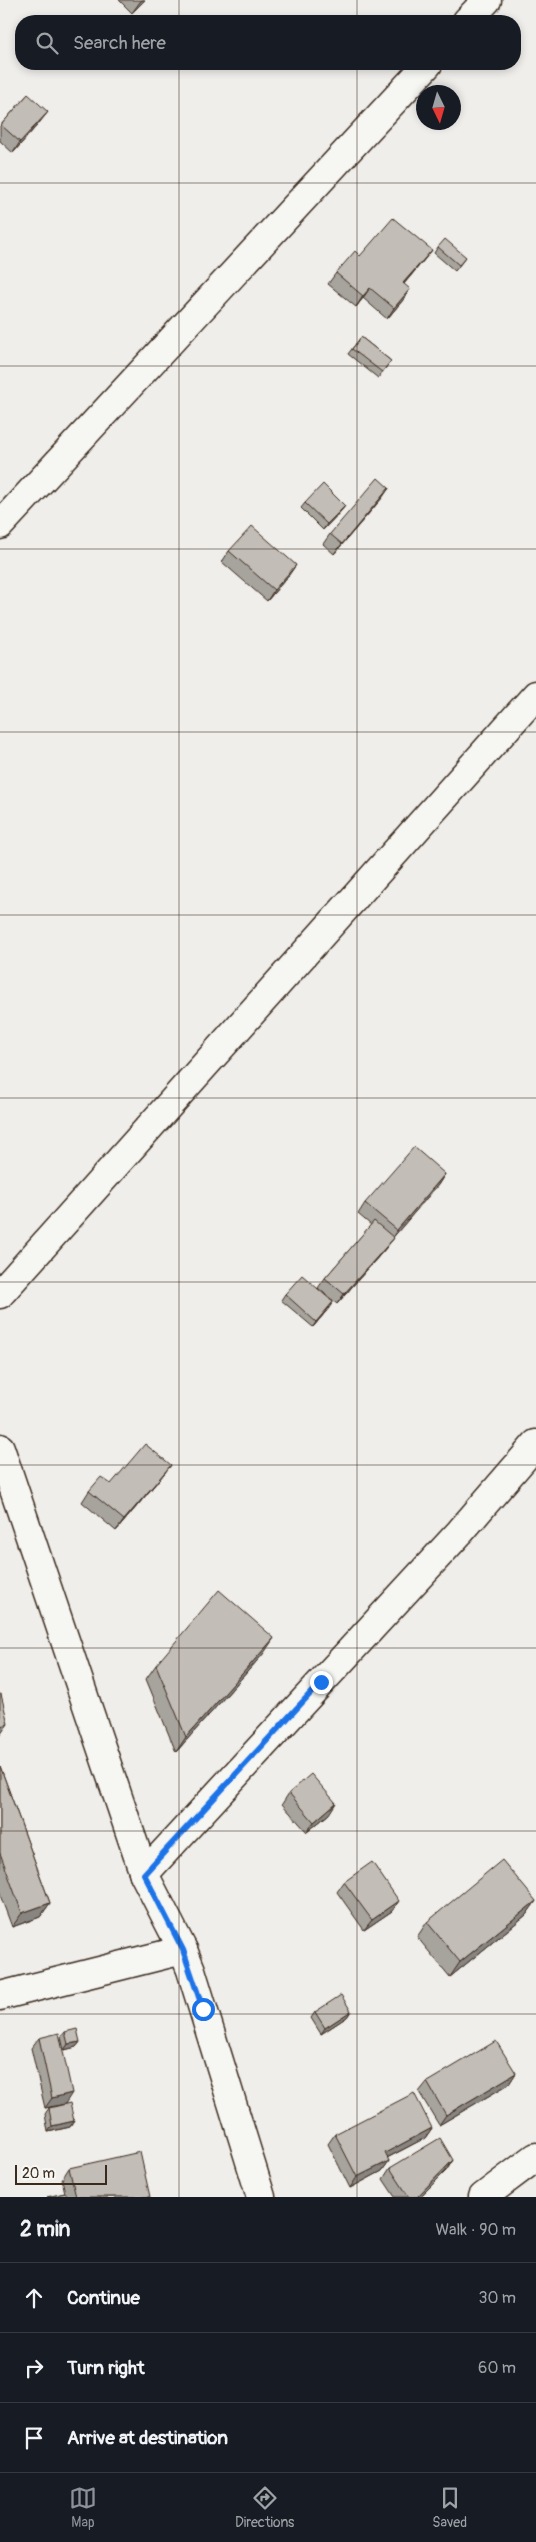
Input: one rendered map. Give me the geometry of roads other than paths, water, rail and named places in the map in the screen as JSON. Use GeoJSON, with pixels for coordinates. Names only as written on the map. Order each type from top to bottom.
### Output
{"type":"FeatureCollection","features":[{"type":"Feature","properties":{"kind":"street"},"geometry":{"type":"LineString","coordinates":[[473,15],[487,0]]}},
{"type":"Feature","properties":{"kind":"street"},"geometry":{"type":"LineString","coordinates":[[0,525],[422,70]]}},
{"type":"Feature","properties":{"kind":"street"},"geometry":{"type":"LineString","coordinates":[[0,1294],[536,695]]}},
{"type":"Feature","properties":{"kind":"street"},"geometry":{"type":"LineString","coordinates":[[144,1874],[460,1532],[536,1444]]}},
{"type":"Feature","properties":{"kind":"street"},"geometry":{"type":"LineString","coordinates":[[0,1448],[7,1491],[144,1874],[183,1950],[261,2197]]}},
{"type":"Feature","properties":{"kind":"street"},"geometry":{"type":"LineString","coordinates":[[0,1996],[183,1950]]}},
{"type":"Feature","properties":{"kind":"street"},"geometry":{"type":"LineString","coordinates":[[483,2197],[536,2157]]}}]}
